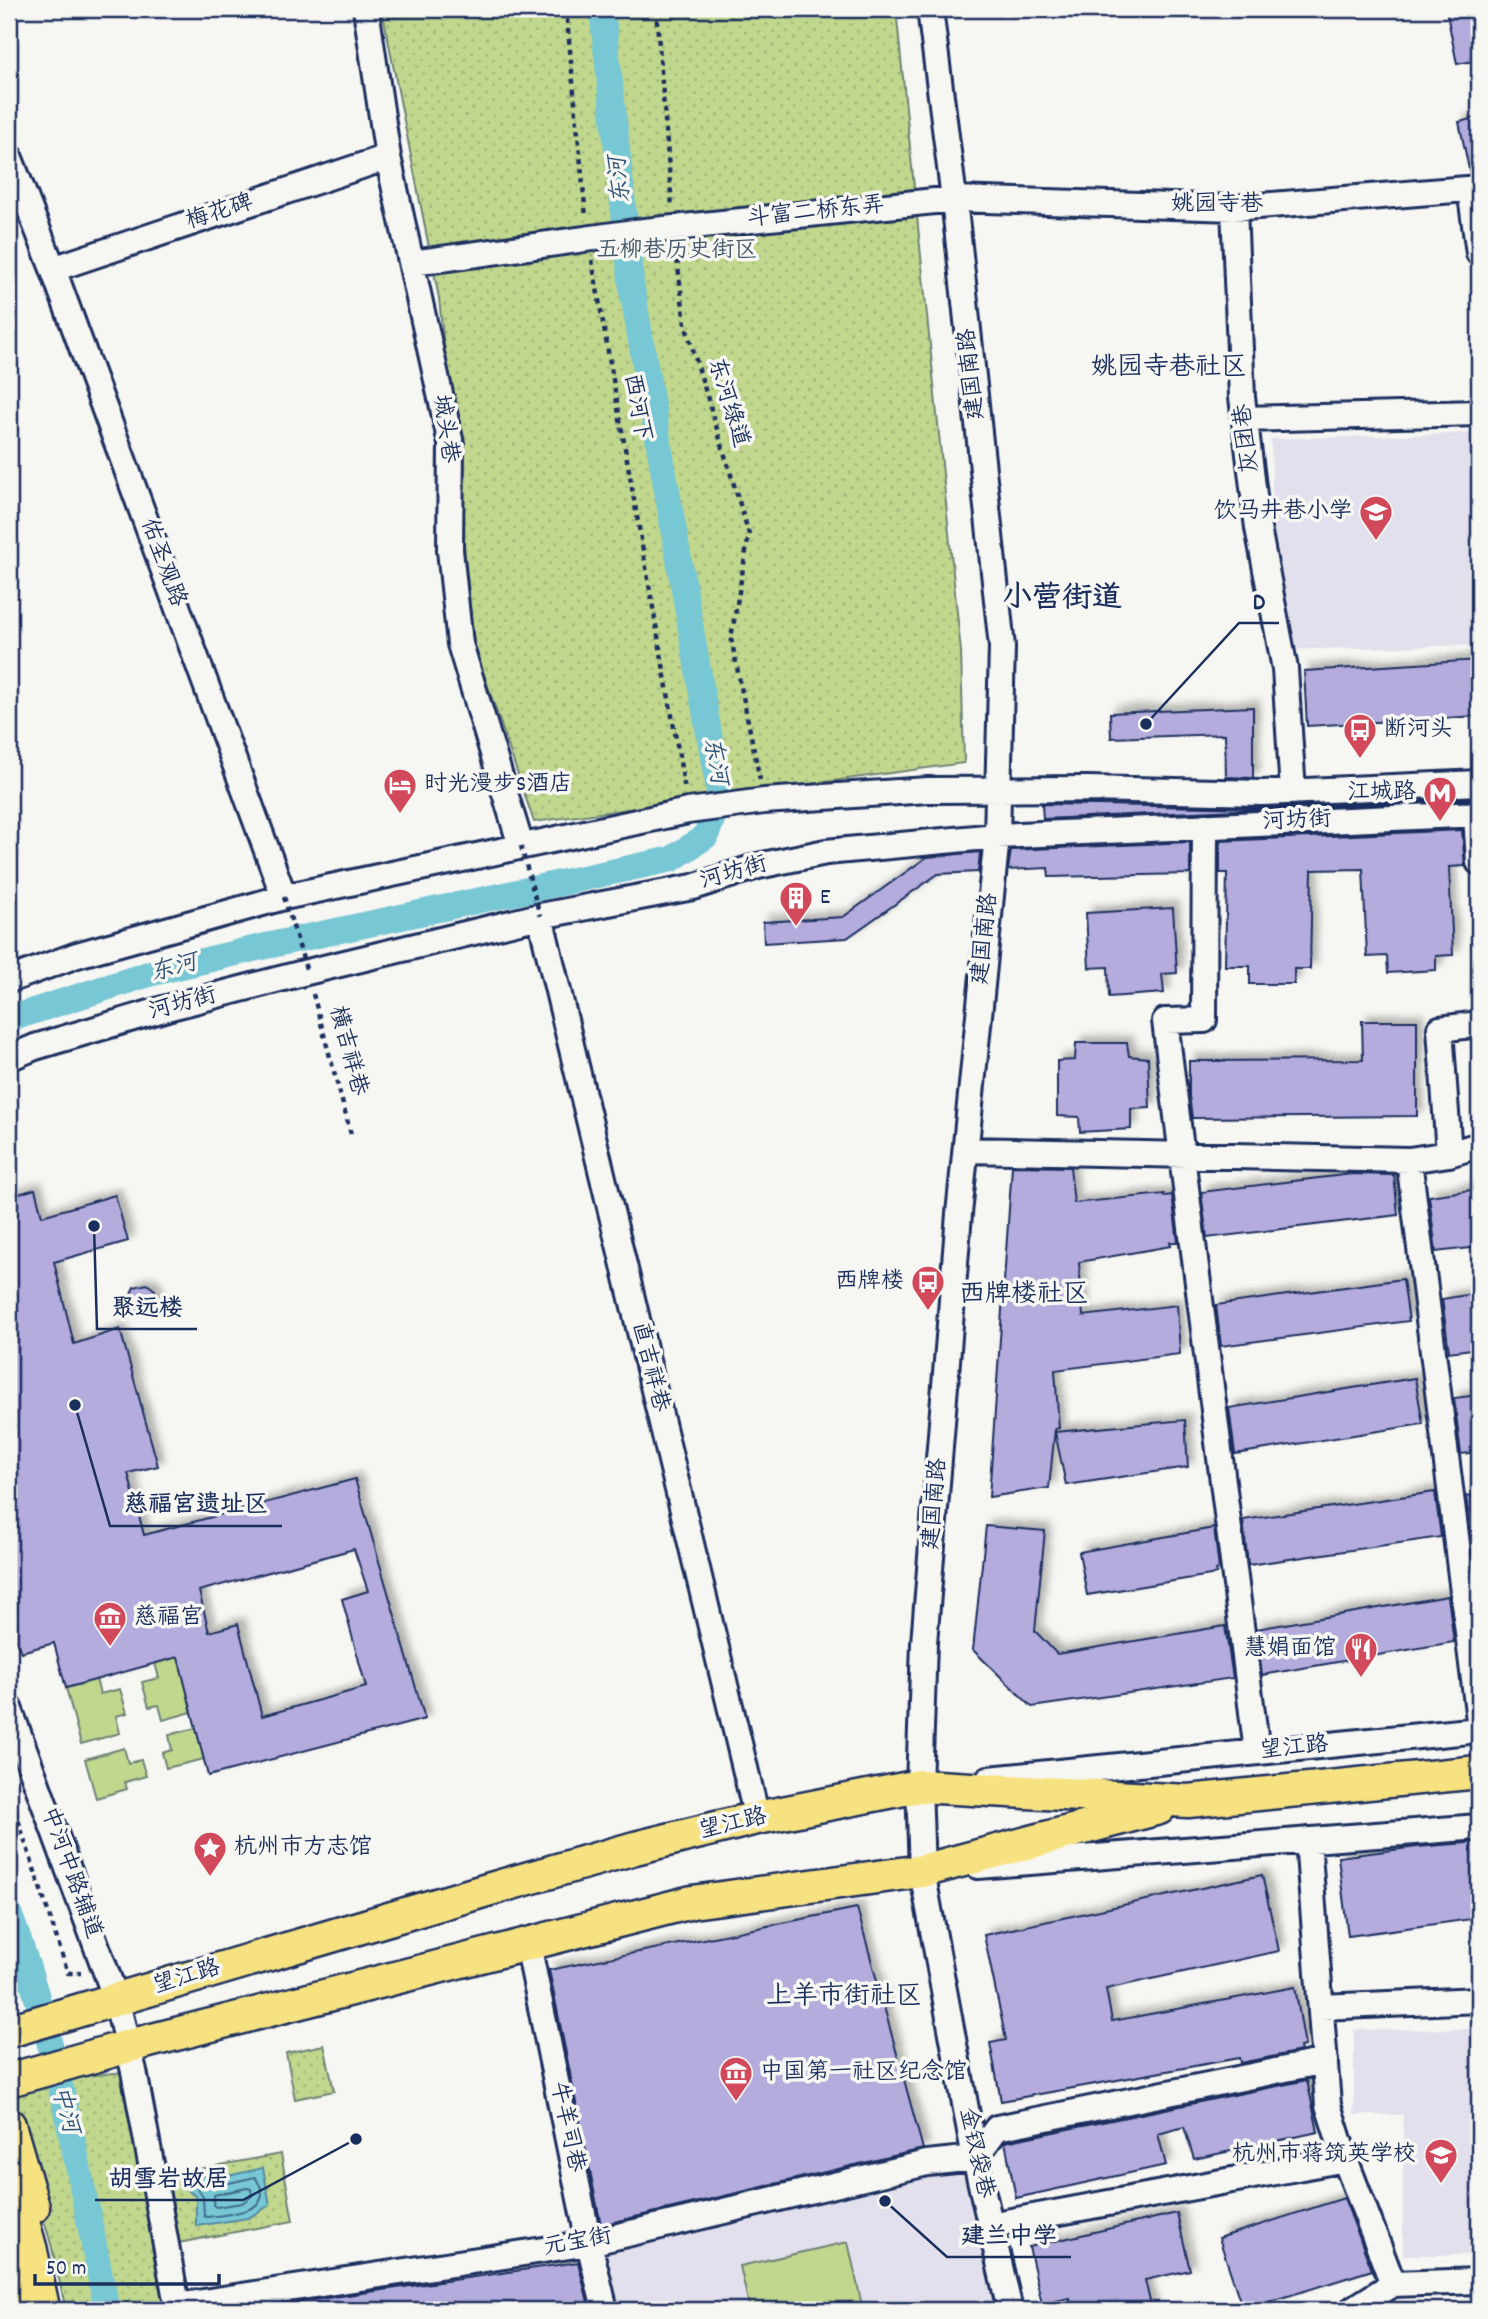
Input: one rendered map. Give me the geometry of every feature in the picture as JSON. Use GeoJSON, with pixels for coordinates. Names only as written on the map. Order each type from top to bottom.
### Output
{"type":"FeatureCollection","features":[{"type":"Feature","properties":{"kind":"highway"},"geometry":{"type":"LineString","coordinates":[[9,2178],[29,2249],[42,2310]]}},
{"type":"Feature","properties":{"kind":"highway"},"geometry":{"type":"LineString","coordinates":[[9,2290],[13,2310]]}},
{"type":"Feature","properties":{"kind":"main road"},"geometry":{"type":"LineString","coordinates":[[919,1786],[1188,1801],[1479,1772]]}},
{"type":"Feature","properties":{"kind":"main road","name":"望江路"},"geometry":{"type":"LineString","coordinates":[[26,2026],[111,1986],[635,1848],[757,1818],[919,1786]]}},
{"type":"Feature","properties":{"kind":"main road"},"geometry":{"type":"LineString","coordinates":[[35,2073],[129,2046],[692,1902],[922,1871],[1188,1801]]}},
{"type":"Feature","properties":{"kind":"main road"},"geometry":{"type":"LineString","coordinates":[[9,2125],[42,2236],[59,2310]]}},
{"type":"Feature","properties":{"kind":"street","name":"城头巷"},"geometry":{"type":"LineString","coordinates":[[366,9],[388,157],[451,444],[450,550],[460,644],[521,846]]}},
{"type":"Feature","properties":{"kind":"street","name":"建国南路"},"geometry":{"type":"LineString","coordinates":[[922,1871],[919,1786],[925,1643],[957,1239],[996,836],[1002,647],[954,199],[930,9]]}},
{"type":"Feature","properties":{"kind":"street","name":"佑圣观路"},"geometry":{"type":"LineString","coordinates":[[9,156],[284,897]]}},
{"type":"Feature","properties":{"kind":"street","name":"梅花碑"},"geometry":{"type":"LineString","coordinates":[[53,269],[388,157]]}},
{"type":"Feature","properties":{"kind":"street","name":"姚园寺巷"},"geometry":{"type":"LineString","coordinates":[[954,199],[1234,208],[1475,188]]}},
{"type":"Feature","properties":{"kind":"street"},"geometry":{"type":"LineString","coordinates":[[1475,188],[1479,253]]}},
{"type":"Feature","properties":{"kind":"street","name":"斗富二桥东弄"},"geometry":{"type":"LineString","coordinates":[[412,263],[635,232],[954,199]]}},
{"type":"Feature","properties":{"kind":"street","name":"灰团巷"},"geometry":{"type":"LineString","coordinates":[[1234,208],[1242,397],[1258,528],[1285,669],[1293,792]]}},
{"type":"Feature","properties":{"kind":"street"},"geometry":{"type":"LineString","coordinates":[[1245,419],[1479,413]]}},
{"type":"Feature","properties":{"kind":"street","name":"河坊街"},"geometry":{"type":"LineString","coordinates":[[9,980],[78,956],[284,897],[694,810],[758,802],[928,790],[1293,792],[1479,783]]}},
{"type":"Feature","properties":{"kind":"street"},"geometry":{"type":"LineString","coordinates":[[1478,814],[1479,862]]}},
{"type":"Feature","properties":{"kind":"street","name":"河坊街"},"geometry":{"type":"LineString","coordinates":[[9,1058],[35,1047],[167,1008],[307,972],[540,916],[693,887],[758,866],[827,852],[996,836],[1478,814]]}},
{"type":"Feature","properties":{"kind":"street"},"geometry":{"type":"LineString","coordinates":[[1205,826],[1204,1020],[1165,1021],[1257,1752]]}},
{"type":"Feature","properties":{"kind":"street","name":"直吉祥巷"},"geometry":{"type":"LineString","coordinates":[[540,916],[757,1818]]}},
{"type":"Feature","properties":{"kind":"street"},"geometry":{"type":"LineString","coordinates":[[1449,1154],[1440,1028],[1479,1024]]}},
{"type":"Feature","properties":{"kind":"street"},"geometry":{"type":"LineString","coordinates":[[966,1150],[1409,1160],[1449,1154],[1479,1145]]}},
{"type":"Feature","properties":{"kind":"street"},"geometry":{"type":"LineString","coordinates":[[1409,1160],[1479,1720]]}},
{"type":"Feature","properties":{"kind":"street","name":"中河中路辅道"},"geometry":{"type":"LineString","coordinates":[[9,1708],[111,1986],[129,2046],[177,2308]]}},
{"type":"Feature","properties":{"kind":"street","name":"望江路"},"geometry":{"type":"LineString","coordinates":[[919,1786],[1479,1730]]}},
{"type":"Feature","properties":{"kind":"street"},"geometry":{"type":"LineString","coordinates":[[922,1871],[1479,1827]]}},
{"type":"Feature","properties":{"kind":"street"},"geometry":{"type":"LineString","coordinates":[[1308,1840],[1328,2105],[1345,2159],[1393,2284]]}},
{"type":"Feature","properties":{"kind":"street","name":"金钗袋巷"},"geometry":{"type":"LineString","coordinates":[[922,1871],[975,2158],[1010,2310]]}},
{"type":"Feature","properties":{"kind":"street","name":"牛羊司巷"},"geometry":{"type":"LineString","coordinates":[[528,1944],[589,2243],[606,2310]]}},
{"type":"Feature","properties":{"kind":"street"},"geometry":{"type":"LineString","coordinates":[[1321,2007],[1479,2000]]}},
{"type":"Feature","properties":{"kind":"street"},"geometry":{"type":"LineString","coordinates":[[975,2158],[997,2128],[1325,2061]]}},
{"type":"Feature","properties":{"kind":"street","name":"元宝街"},"geometry":{"type":"LineString","coordinates":[[177,2308],[589,2243],[928,2163],[975,2158]]}},
{"type":"Feature","properties":{"kind":"street"},"geometry":{"type":"LineString","coordinates":[[990,2225],[1345,2159]]}},
{"type":"Feature","properties":{"kind":"street"},"geometry":{"type":"LineString","coordinates":[[1352,2310],[1393,2284],[1479,2281]]}},
{"type":"Feature","properties":{"kind":"path","name":"西河下"},"geometry":{"type":"LineString","coordinates":[[566,9],[599,237],[694,810]]}},
{"type":"Feature","properties":{"kind":"path","name":"东河绿道"},"geometry":{"type":"LineString","coordinates":[[656,9],[674,228],[685,324],[749,534],[732,638],[758,802]]}},
{"type":"Feature","properties":{"kind":"path"},"geometry":{"type":"LineString","coordinates":[[521,846],[540,916]]}},
{"type":"Feature","properties":{"kind":"path"},"geometry":{"type":"LineString","coordinates":[[284,897],[307,972]]}},
{"type":"Feature","properties":{"kind":"path","name":"横吉祥巷"},"geometry":{"type":"LineString","coordinates":[[307,972],[352,1138]]}},
{"type":"Feature","properties":{"kind":"path"},"geometry":{"type":"LineString","coordinates":[[9,1793],[68,1973],[111,1986]]}},
{"type":"Feature","properties":{"kind":"shaded area","name":"饮马井巷小学"},"geometry":{"type":"Polygon","coordinates":[[[1479,433],[1479,645],[1276,650],[1271,439],[1479,433]]]}},
{"type":"Feature","properties":{"kind":"shaded area","name":"杭州市蒋筑英学校"},"geometry":{"type":"Polygon","coordinates":[[[1479,2029],[1479,2255],[1403,2255],[1403,2115],[1354,2115],[1354,2030],[1479,2029]]]}},
{"type":"Feature","properties":{"kind":"shaded area"},"geometry":{"type":"Polygon","coordinates":[[[975,2158],[1010,2310],[608,2310],[594,2244],[975,2158]]]}},
{"type":"Feature","properties":{"kind":"green space","name":"五柳巷历史街区"},"geometry":{"type":"Polygon","coordinates":[[[382,9],[896,9],[961,652],[964,763],[534,822],[474,645],[439,298],[382,9]]]}},
{"type":"Feature","properties":{"kind":"green space"},"geometry":{"type":"Polygon","coordinates":[[[179,1657],[192,1712],[163,1720],[159,1705],[149,1707],[142,1682],[159,1678],[155,1663],[179,1657]]]}},
{"type":"Feature","properties":{"kind":"green space"},"geometry":{"type":"Polygon","coordinates":[[[96,1679],[100,1694],[120,1689],[127,1713],[116,1716],[120,1733],[81,1744],[66,1688],[96,1679]]]}},
{"type":"Feature","properties":{"kind":"green space"},"geometry":{"type":"Polygon","coordinates":[[[196,1728],[204,1759],[166,1768],[162,1753],[172,1750],[169,1735],[196,1728]]]}},
{"type":"Feature","properties":{"kind":"green space"},"geometry":{"type":"Polygon","coordinates":[[[124,1748],[128,1763],[141,1760],[146,1776],[125,1782],[127,1789],[96,1798],[85,1759],[124,1748]]]}},
{"type":"Feature","properties":{"kind":"green space"},"geometry":{"type":"Polygon","coordinates":[[[324,2045],[334,2091],[295,2099],[286,2053],[324,2045]]]}},
{"type":"Feature","properties":{"kind":"green space"},"geometry":{"type":"Polygon","coordinates":[[[134,2071],[178,2310],[113,2310],[65,2078],[134,2071]]]}},
{"type":"Feature","properties":{"kind":"green space"},"geometry":{"type":"Polygon","coordinates":[[[51,2086],[98,2310],[66,2310],[51,2244],[9,2102],[9,2088],[51,2086]]]}},
{"type":"Feature","properties":{"kind":"green space"},"geometry":{"type":"Polygon","coordinates":[[[281,2154],[293,2221],[178,2243],[166,2175],[281,2154]]]}},
{"type":"Feature","properties":{"kind":"green space"},"geometry":{"type":"Polygon","coordinates":[[[848,2242],[863,2310],[750,2310],[740,2266],[848,2242]]]}},
{"type":"Feature","properties":{"kind":"water"},"geometry":{"type":"Polygon","coordinates":[[[263,2168],[270,2205],[248,2218],[196,2226],[196,2197],[183,2186],[186,2180],[209,2174],[210,2180],[263,2168]]]}},
{"type":"Feature","properties":{"kind":"building"},"geometry":{"type":"Polygon","coordinates":[[[1446,9],[1479,9],[1479,60],[1457,64],[1446,9]]]}},
{"type":"Feature","properties":{"kind":"building"},"geometry":{"type":"Polygon","coordinates":[[[1479,117],[1479,173],[1470,174],[1459,122],[1479,117]]]}},
{"type":"Feature","properties":{"kind":"building"},"geometry":{"type":"Polygon","coordinates":[[[1479,660],[1479,716],[1307,726],[1304,671],[1479,660]]]}},
{"type":"Feature","properties":{"kind":"building"},"geometry":{"type":"Polygon","coordinates":[[[1253,707],[1253,778],[1226,777],[1225,734],[1111,738],[1110,713],[1253,707]]]}},
{"type":"Feature","properties":{"kind":"building"},"geometry":{"type":"Polygon","coordinates":[[[1479,798],[1043,819],[1042,804],[1264,808],[1479,798]]]}},
{"type":"Feature","properties":{"kind":"building"},"geometry":{"type":"Polygon","coordinates":[[[1462,830],[1465,866],[1449,867],[1453,955],[1436,956],[1436,970],[1388,973],[1387,956],[1367,957],[1363,869],[1312,870],[1310,969],[1294,969],[1294,984],[1250,984],[1250,966],[1225,966],[1227,873],[1220,873],[1220,841],[1462,830]]]}},
{"type":"Feature","properties":{"kind":"building"},"geometry":{"type":"Polygon","coordinates":[[[1190,842],[1190,874],[1049,877],[1048,868],[1008,870],[1011,850],[1190,842]]]}},
{"type":"Feature","properties":{"kind":"building"},"geometry":{"type":"Polygon","coordinates":[[[980,852],[978,872],[938,874],[847,938],[764,943],[763,922],[843,917],[927,857],[980,852]]]}},
{"type":"Feature","properties":{"kind":"building"},"geometry":{"type":"Polygon","coordinates":[[[1173,908],[1177,973],[1162,974],[1164,993],[1109,997],[1108,967],[1089,968],[1086,913],[1173,908]]]}},
{"type":"Feature","properties":{"kind":"building"},"geometry":{"type":"Polygon","coordinates":[[[1362,1021],[1417,1021],[1417,1116],[1192,1118],[1189,1061],[1363,1060],[1362,1021]]]}},
{"type":"Feature","properties":{"kind":"building"},"geometry":{"type":"Polygon","coordinates":[[[1076,1043],[1127,1043],[1129,1056],[1148,1058],[1150,1108],[1131,1109],[1131,1129],[1080,1132],[1079,1117],[1057,1116],[1057,1061],[1075,1060],[1076,1043]]]}},
{"type":"Feature","properties":{"kind":"building"},"geometry":{"type":"Polygon","coordinates":[[[1012,1166],[1070,1167],[1074,1203],[1172,1195],[1178,1242],[1170,1242],[1171,1246],[1079,1262],[1083,1316],[1177,1305],[1180,1354],[1055,1370],[1059,1428],[1055,1429],[1049,1488],[989,1497],[1012,1166]]]}},
{"type":"Feature","properties":{"kind":"building"},"geometry":{"type":"Polygon","coordinates":[[[1352,1174],[1394,1175],[1398,1215],[1207,1238],[1201,1192],[1352,1174]]]}},
{"type":"Feature","properties":{"kind":"building"},"geometry":{"type":"Polygon","coordinates":[[[35,1189],[42,1216],[115,1195],[128,1241],[54,1262],[74,1344],[120,1329],[158,1466],[128,1473],[144,1535],[355,1479],[425,1719],[208,1776],[178,1657],[66,1688],[54,1643],[21,1652],[9,1625],[9,1197],[35,1189]],[[354,1549],[199,1591],[209,1632],[238,1624],[262,1716],[366,1687],[342,1599],[368,1591],[354,1549]]]}},
{"type":"Feature","properties":{"kind":"building"},"geometry":{"type":"Polygon","coordinates":[[[1479,1189],[1479,1247],[1436,1252],[1429,1196],[1479,1189]]]}},
{"type":"Feature","properties":{"kind":"building"},"geometry":{"type":"Polygon","coordinates":[[[1403,1279],[1409,1321],[1221,1346],[1216,1305],[1403,1279]]]}},
{"type":"Feature","properties":{"kind":"building"},"geometry":{"type":"Polygon","coordinates":[[[147,1284],[155,1290],[157,1301],[153,1310],[133,1314],[130,1296],[134,1287],[147,1284]]]}},
{"type":"Feature","properties":{"kind":"building"},"geometry":{"type":"Polygon","coordinates":[[[1479,1293],[1479,1348],[1449,1352],[1442,1299],[1479,1293]]]}},
{"type":"Feature","properties":{"kind":"building"},"geometry":{"type":"Polygon","coordinates":[[[1415,1378],[1423,1424],[1235,1454],[1229,1408],[1415,1378]]]}},
{"type":"Feature","properties":{"kind":"building"},"geometry":{"type":"Polygon","coordinates":[[[1479,1395],[1479,1452],[1461,1454],[1454,1398],[1479,1395]]]}},
{"type":"Feature","properties":{"kind":"building"},"geometry":{"type":"Polygon","coordinates":[[[1185,1420],[1188,1467],[1066,1485],[1055,1432],[1185,1420]]]}},
{"type":"Feature","properties":{"kind":"building"},"geometry":{"type":"Polygon","coordinates":[[[1435,1492],[1441,1537],[1248,1565],[1243,1520],[1435,1492]]]}},
{"type":"Feature","properties":{"kind":"building"},"geometry":{"type":"Polygon","coordinates":[[[1479,1495],[1479,1531],[1471,1533],[1466,1496],[1479,1495]]]}},
{"type":"Feature","properties":{"kind":"building"},"geometry":{"type":"Polygon","coordinates":[[[986,1526],[1045,1531],[1035,1631],[1057,1654],[1225,1626],[1233,1678],[1032,1707],[973,1650],[986,1526]]]}},
{"type":"Feature","properties":{"kind":"building"},"geometry":{"type":"Polygon","coordinates":[[[1214,1528],[1219,1569],[1216,1570],[1217,1574],[1087,1595],[1079,1552],[1214,1528]]]}},
{"type":"Feature","properties":{"kind":"building"},"geometry":{"type":"Polygon","coordinates":[[[1448,1596],[1454,1642],[1262,1675],[1256,1629],[1448,1596]]]}},
{"type":"Feature","properties":{"kind":"building"},"geometry":{"type":"Polygon","coordinates":[[[1479,1842],[1479,1918],[1348,1936],[1338,1857],[1479,1842]]]}},
{"type":"Feature","properties":{"kind":"building"},"geometry":{"type":"Polygon","coordinates":[[[1262,1875],[1279,1951],[1106,1989],[1112,2021],[1295,1987],[1305,2046],[1300,2047],[1301,2051],[1240,2063],[1239,2058],[1001,2101],[990,2043],[1006,2040],[984,1935],[1262,1875]]]}},
{"type":"Feature","properties":{"kind":"building","name":"中国第一社区纪念馆"},"geometry":{"type":"Polygon","coordinates":[[[857,1908],[923,2149],[601,2225],[549,1970],[857,1908]]]}},
{"type":"Feature","properties":{"kind":"building"},"geometry":{"type":"Polygon","coordinates":[[[1307,2080],[1318,2132],[1194,2159],[1184,2127],[1158,2134],[1166,2165],[1016,2198],[1005,2142],[1307,2080]]]}},
{"type":"Feature","properties":{"kind":"building"},"geometry":{"type":"Polygon","coordinates":[[[1344,2198],[1372,2270],[1243,2310],[1219,2238],[1344,2198]]]}},
{"type":"Feature","properties":{"kind":"building"},"geometry":{"type":"Polygon","coordinates":[[[1177,2213],[1190,2270],[1145,2280],[1152,2310],[1072,2310],[1070,2298],[1042,2304],[1029,2247],[1177,2213]]]}},
{"type":"Feature","properties":{"kind":"building"},"geometry":{"type":"Polygon","coordinates":[[[578,2262],[590,2310],[300,2310],[299,2302],[578,2262]]]}},
{"type":"Feature","properties":{"kind":"waterway","name":"东河"},"geometry":{"type":"LineString","coordinates":[[9,1019],[152,973],[672,859],[706,836],[720,797],[632,289],[602,9]]}},
{"type":"Feature","properties":{"kind":"waterway","name":"中河"},"geometry":{"type":"LineString","coordinates":[[9,1913],[26,1961],[54,2060],[107,2310]]}},
{"type":"Feature","properties":{"kind":"place","name":"饮马井巷小学"},"geometry":{"type":"Point","coordinates":[1376,542]}},
{"type":"Feature","properties":{"kind":"place","name":"D"},"geometry":{"type":"Point","coordinates":[1146,724]}},
{"type":"Feature","properties":{"kind":"place","name":"断河头"},"geometry":{"type":"Point","coordinates":[1360,760]}},
{"type":"Feature","properties":{"kind":"place","name":"时光漫步S酒店"},"geometry":{"type":"Point","coordinates":[400,815]}},
{"type":"Feature","properties":{"kind":"place","name":"江城路"},"geometry":{"type":"Point","coordinates":[1440,823]}},
{"type":"Feature","properties":{"kind":"place","name":"E"},"geometry":{"type":"Point","coordinates":[796,928]}},
{"type":"Feature","properties":{"kind":"place","name":"聚远楼"},"geometry":{"type":"Point","coordinates":[94,1226]}},
{"type":"Feature","properties":{"kind":"place","name":"西牌楼"},"geometry":{"type":"Point","coordinates":[928,1312]}},
{"type":"Feature","properties":{"kind":"place","name":"慈福宫遗址区"},"geometry":{"type":"Point","coordinates":[75,1405]}},
{"type":"Feature","properties":{"kind":"place","name":"慈福宫"},"geometry":{"type":"Point","coordinates":[110,1648]}},
{"type":"Feature","properties":{"kind":"place","name":"慧娟面馆"},"geometry":{"type":"Point","coordinates":[1361,1679]}},
{"type":"Feature","properties":{"kind":"place","name":"杭州市方志馆"},"geometry":{"type":"Point","coordinates":[210,1878]}},
{"type":"Feature","properties":{"kind":"place","name":"中国第一社区纪念馆"},"geometry":{"type":"Point","coordinates":[736,2103]}},
{"type":"Feature","properties":{"kind":"place","name":"胡雪岩故居"},"geometry":{"type":"Point","coordinates":[356,2139]}},
{"type":"Feature","properties":{"kind":"place","name":"杭州市蒋筑英学校"},"geometry":{"type":"Point","coordinates":[1441,2185]}},
{"type":"Feature","properties":{"kind":"place","name":"建兰中学"},"geometry":{"type":"Point","coordinates":[885,2201]}},
{"type":"Feature","properties":{"kind":"district","name":"姚园寺巷社区"},"geometry":{"type":"Point","coordinates":[1169,368]}},
{"type":"Feature","properties":{"kind":"district","name":"小营街道"},"geometry":{"type":"Point","coordinates":[1062,600]}},
{"type":"Feature","properties":{"kind":"district","name":"西牌楼社区"},"geometry":{"type":"Point","coordinates":[1024,1295]}},
{"type":"Feature","properties":{"kind":"district","name":"上羊市街社区"},"geometry":{"type":"Point","coordinates":[844,1997]}}]}
